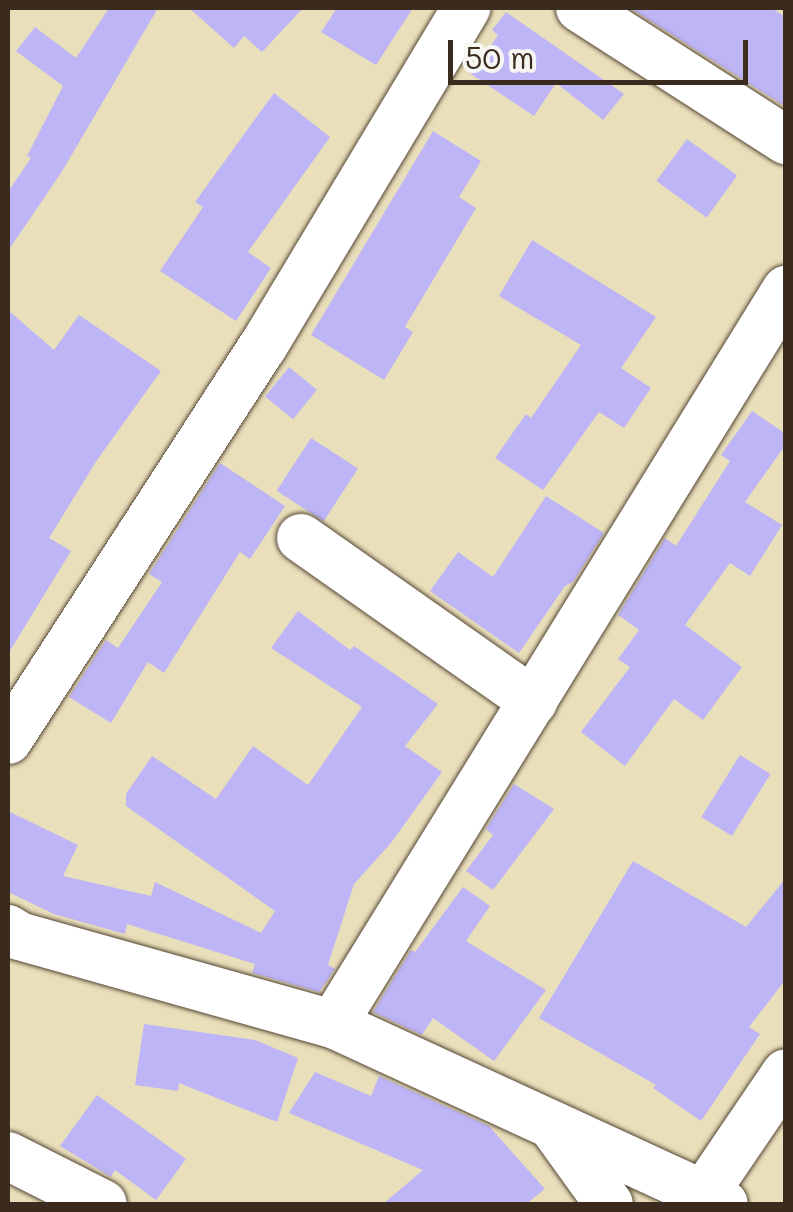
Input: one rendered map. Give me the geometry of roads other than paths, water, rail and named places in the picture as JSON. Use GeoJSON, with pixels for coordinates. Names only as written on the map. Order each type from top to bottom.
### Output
{"type":"FeatureCollection","features":[{"type":"Feature","properties":{"kind":"street"},"geometry":{"type":"LineString","coordinates":[[8,740],[262,348],[466,8]]}},
{"type":"Feature","properties":{"kind":"street"},"geometry":{"type":"LineString","coordinates":[[580,8],[786,140]]}},
{"type":"Feature","properties":{"kind":"street"},"geometry":{"type":"LineString","coordinates":[[333,1024],[786,290]]}},
{"type":"Feature","properties":{"kind":"street"},"geometry":{"type":"LineString","coordinates":[[301,538],[533,701]]}},
{"type":"Feature","properties":{"kind":"street"},"geometry":{"type":"LineString","coordinates":[[8,928],[19,936],[333,1024],[550,1122],[710,1201],[786,1073]]}},
{"type":"Feature","properties":{"kind":"street"},"geometry":{"type":"LineString","coordinates":[[550,1122],[609,1204]]}},
{"type":"Feature","properties":{"kind":"street"},"geometry":{"type":"LineString","coordinates":[[8,1156],[103,1204]]}}]}
